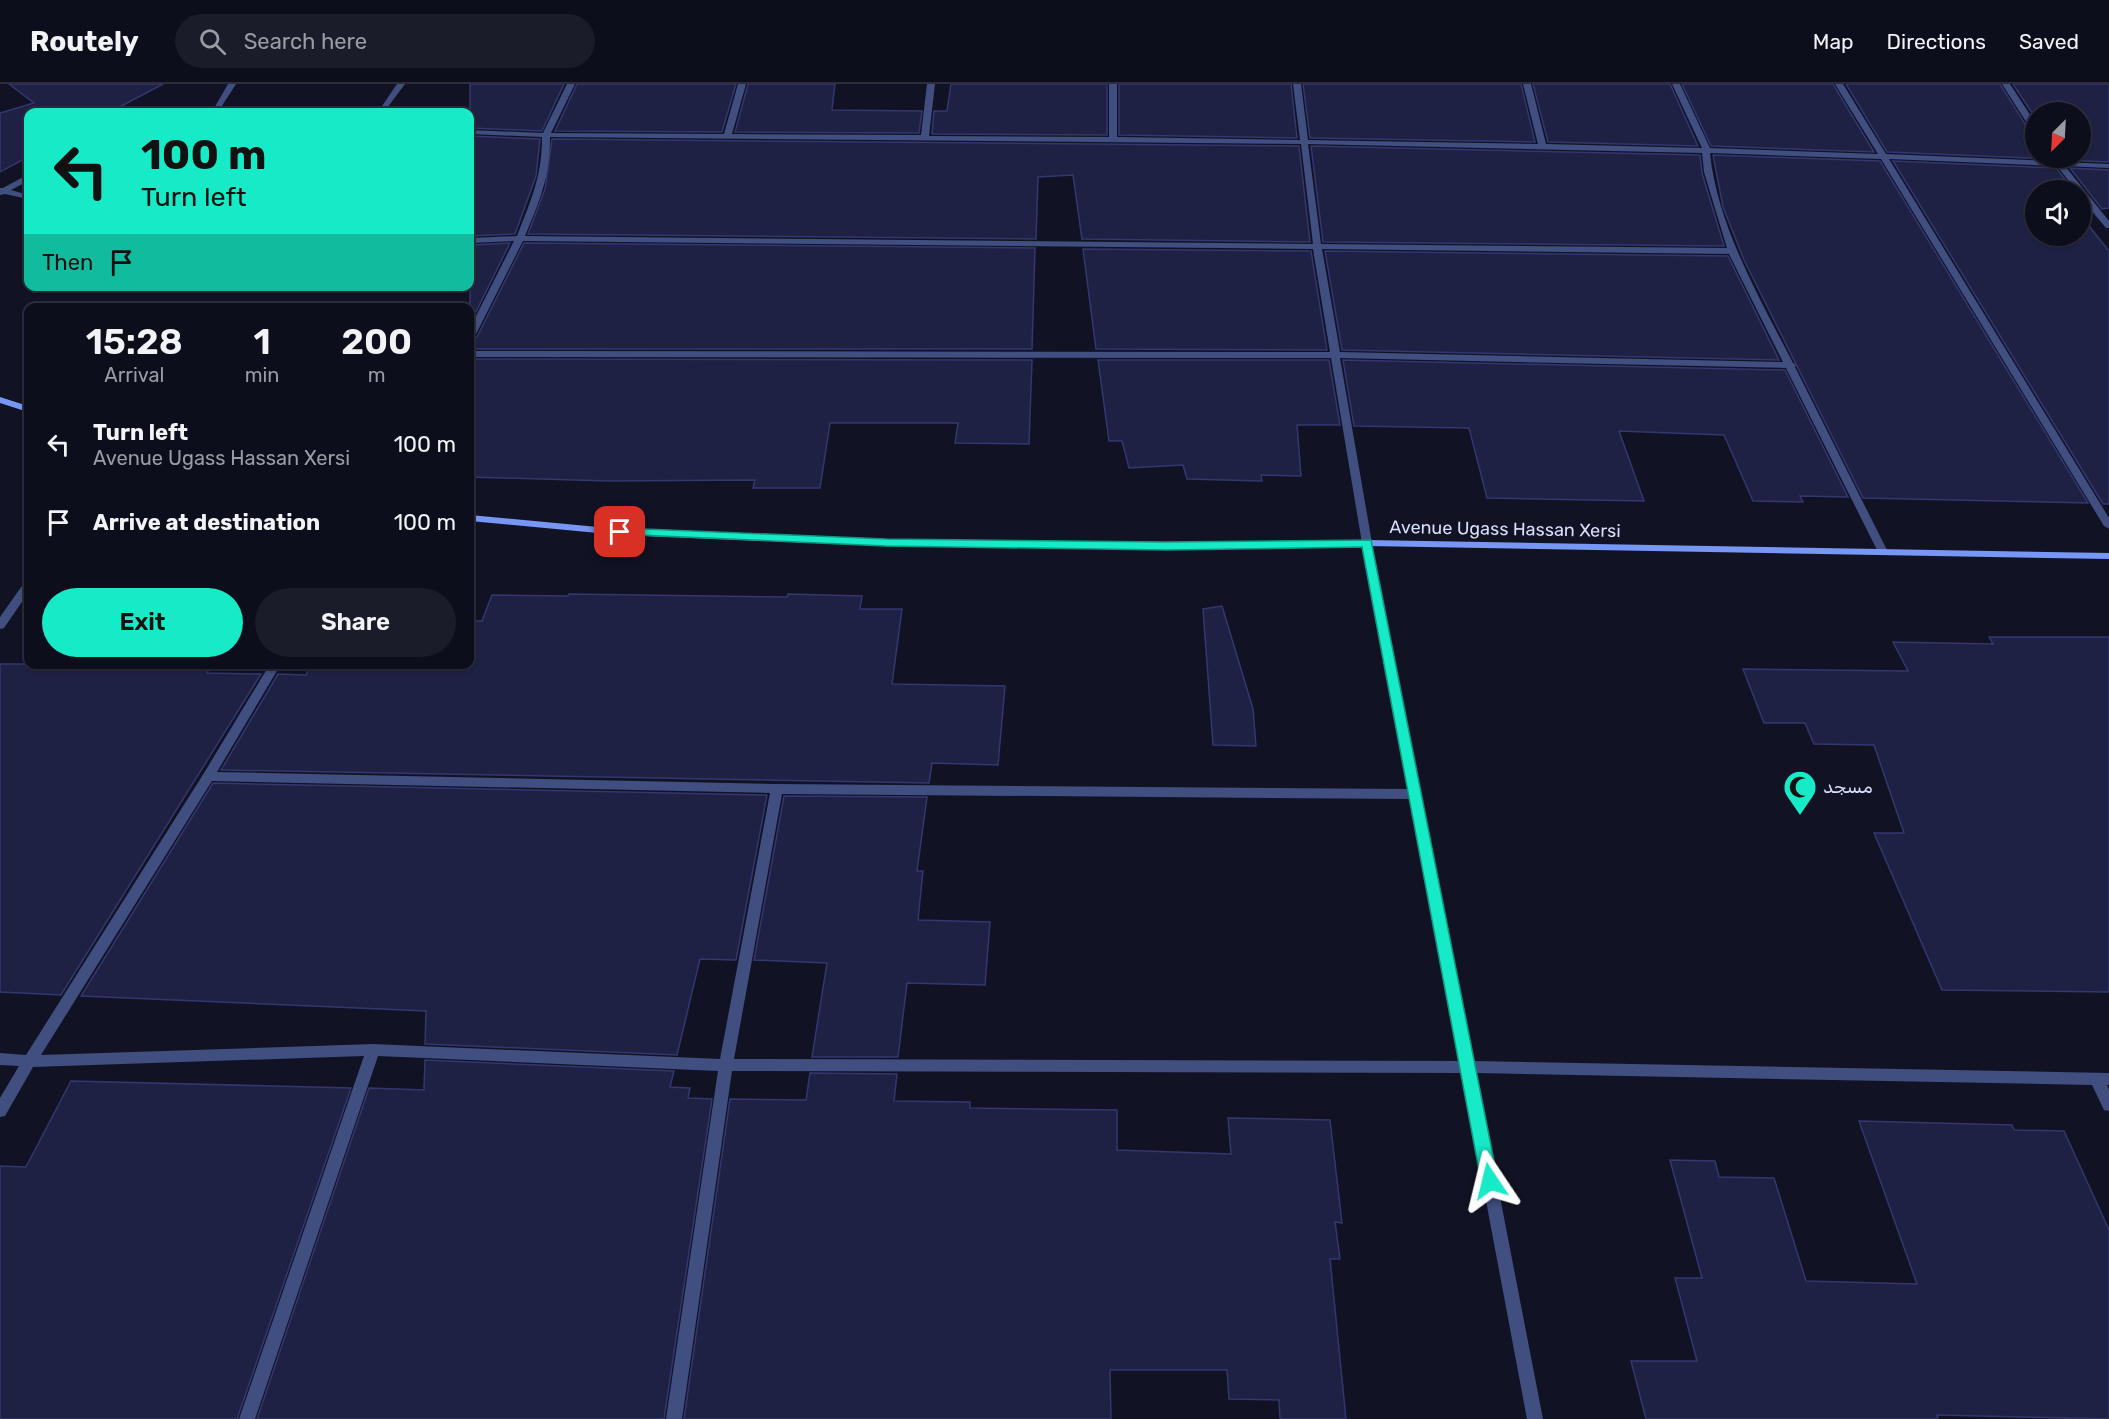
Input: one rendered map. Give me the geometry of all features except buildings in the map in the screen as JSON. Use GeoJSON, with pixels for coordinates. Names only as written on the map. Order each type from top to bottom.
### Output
{"type":"FeatureCollection","features":[{"type":"Feature","properties":{"kind":"main road"},"geometry":{"type":"LineString","coordinates":[[0,400],[24,408]]}},
{"type":"Feature","properties":{"kind":"main road","name":"Avenue Ugass Hassan Xersi"},"geometry":{"type":"LineString","coordinates":[[474,518],[620,532],[886,543],[1166,546],[1367,543],[2109,556]]}},
{"type":"Feature","properties":{"kind":"street"},"geometry":{"type":"LineString","coordinates":[[217,108],[232,84]]}},
{"type":"Feature","properties":{"kind":"street"},"geometry":{"type":"LineString","coordinates":[[384,108],[401,84]]}},
{"type":"Feature","properties":{"kind":"street"},"geometry":{"type":"LineString","coordinates":[[474,328],[520,238],[541,186],[546,160],[546,135],[571,84]]}},
{"type":"Feature","properties":{"kind":"street"},"geometry":{"type":"LineString","coordinates":[[727,137],[742,84]]}},
{"type":"Feature","properties":{"kind":"street"},"geometry":{"type":"LineString","coordinates":[[925,137],[931,84]]}},
{"type":"Feature","properties":{"kind":"street"},"geometry":{"type":"LineString","coordinates":[[1113,84],[1113,138]]}},
{"type":"Feature","properties":{"kind":"street"},"geometry":{"type":"LineString","coordinates":[[1297,84],[1317,246],[1367,543],[1535,1419]]}},
{"type":"Feature","properties":{"kind":"street"},"geometry":{"type":"LineString","coordinates":[[1527,84],[1543,147]]}},
{"type":"Feature","properties":{"kind":"street"},"geometry":{"type":"LineString","coordinates":[[1676,84],[1706,148],[1708,172],[1732,251],[1883,552]]}},
{"type":"Feature","properties":{"kind":"street"},"geometry":{"type":"LineString","coordinates":[[1839,84],[2109,526]]}},
{"type":"Feature","properties":{"kind":"street"},"geometry":{"type":"LineString","coordinates":[[2006,84],[2025,114]]}},
{"type":"Feature","properties":{"kind":"street"},"geometry":{"type":"LineString","coordinates":[[474,132],[727,137],[1113,138],[1706,148],[1882,157],[2025,159]]}},
{"type":"Feature","properties":{"kind":"street"},"geometry":{"type":"LineString","coordinates":[[2091,164],[2109,166]]}},
{"type":"Feature","properties":{"kind":"street"},"geometry":{"type":"LineString","coordinates":[[2062,168],[2071,180]]}},
{"type":"Feature","properties":{"kind":"street"},"geometry":{"type":"LineString","coordinates":[[1,191],[24,180]]}},
{"type":"Feature","properties":{"kind":"street"},"geometry":{"type":"LineString","coordinates":[[1,191],[24,196]]}},
{"type":"Feature","properties":{"kind":"street"},"geometry":{"type":"LineString","coordinates":[[2091,204],[2109,226]]}},
{"type":"Feature","properties":{"kind":"street"},"geometry":{"type":"LineString","coordinates":[[474,240],[520,238],[1732,251]]}},
{"type":"Feature","properties":{"kind":"street"},"geometry":{"type":"LineString","coordinates":[[474,354],[1334,355],[1791,365]]}},
{"type":"Feature","properties":{"kind":"street"},"geometry":{"type":"LineString","coordinates":[[0,625],[24,592]]}},
{"type":"Feature","properties":{"kind":"street"},"geometry":{"type":"LineString","coordinates":[[0,1111],[29,1061],[211,776],[273,669]]}},
{"type":"Feature","properties":{"kind":"street"},"geometry":{"type":"LineString","coordinates":[[211,776],[777,789],[1414,794]]}},
{"type":"Feature","properties":{"kind":"street"},"geometry":{"type":"LineString","coordinates":[[674,1419],[726,1065],[777,789]]}},
{"type":"Feature","properties":{"kind":"street"},"geometry":{"type":"LineString","coordinates":[[247,1419],[373,1050]]}},
{"type":"Feature","properties":{"kind":"street"},"geometry":{"type":"LineString","coordinates":[[0,1059],[29,1061],[373,1050],[726,1065],[1469,1067],[2102,1078],[2109,1105]]}},
{"type":"Feature","properties":{"kind":"place","name":"مسجد"},"geometry":{"type":"Point","coordinates":[1800,816]}},
{"type":"Feature","properties":{"kind":"route"},"geometry":{"type":"LineString","coordinates":[[620,532],[886,543],[1166,546],[1367,543],[1490,1181]]}}]}
